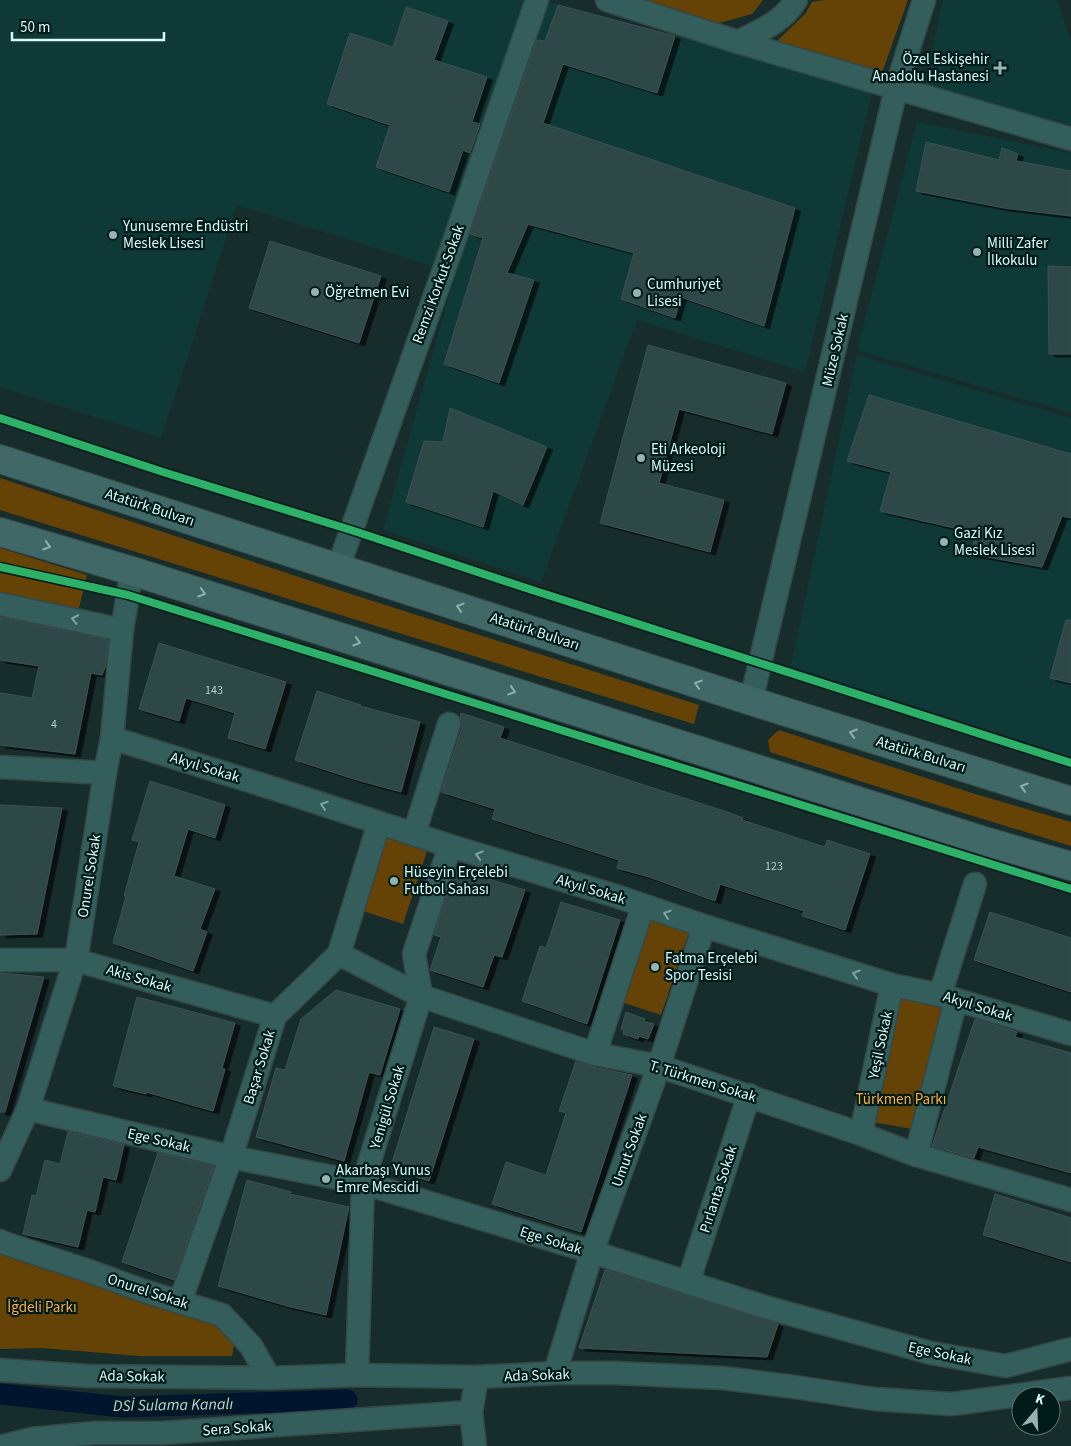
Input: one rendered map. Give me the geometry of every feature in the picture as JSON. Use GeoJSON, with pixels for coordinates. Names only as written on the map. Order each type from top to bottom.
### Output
{"type":"FeatureCollection","features":[{"type":"Feature","properties":{"kind":"main road","name":"Atatürk Bulvarı"},"geometry":{"type":"LineString","coordinates":[[0,459],[751,701],[1071,801]]}},
{"type":"Feature","properties":{"kind":"main road"},"geometry":{"type":"LineString","coordinates":[[0,532],[132,571],[979,839],[1071,866]]}},
{"type":"Feature","properties":{"kind":"street","name":"Remzi Korkut Sokak"},"geometry":{"type":"LineString","coordinates":[[338,568],[537,0]]}},
{"type":"Feature","properties":{"kind":"street"},"geometry":{"type":"LineString","coordinates":[[607,0],[738,42],[1071,139]]}},
{"type":"Feature","properties":{"kind":"street"},"geometry":{"type":"LineString","coordinates":[[738,42],[774,25],[792,7],[796,0]]}},
{"type":"Feature","properties":{"kind":"street","name":"Müze Sokak"},"geometry":{"type":"LineString","coordinates":[[751,701],[896,89],[924,0]]}},
{"type":"Feature","properties":{"kind":"street","name":"Onurel Sokak"},"geometry":{"type":"LineString","coordinates":[[0,1170],[28,1109],[75,960],[112,738],[122,630],[132,571]]}},
{"type":"Feature","properties":{"kind":"street"},"geometry":{"type":"LineString","coordinates":[[0,604],[122,630]]}},
{"type":"Feature","properties":{"kind":"street"},"geometry":{"type":"LineString","coordinates":[[414,834],[449,724]]}},
{"type":"Feature","properties":{"kind":"street","name":"Akyıl Sokak"},"geometry":{"type":"LineString","coordinates":[[112,738],[450,846],[616,896],[704,926],[892,985],[948,997],[1071,1034]]}},
{"type":"Feature","properties":{"kind":"street"},"geometry":{"type":"LineString","coordinates":[[0,767],[105,773]]}},
{"type":"Feature","properties":{"kind":"street","name":"Başar Sokak"},"geometry":{"type":"LineString","coordinates":[[180,1302],[231,1156],[275,1016],[339,954],[379,823]]}},
{"type":"Feature","properties":{"kind":"street","name":"Yenigül Sokak"},"geometry":{"type":"LineString","coordinates":[[357,1375],[363,1183],[421,996],[414,954],[450,846]]}},
{"type":"Feature","properties":{"kind":"street"},"geometry":{"type":"LineString","coordinates":[[916,1155],[948,997],[975,884]]}},
{"type":"Feature","properties":{"kind":"street"},"geometry":{"type":"LineString","coordinates":[[595,1054],[643,906]]}},
{"type":"Feature","properties":{"kind":"street","name":"Umut Sokak"},"geometry":{"type":"LineString","coordinates":[[555,1373],[592,1252],[658,1066],[704,926]]}},
{"type":"Feature","properties":{"kind":"street","name":"T. Türkmen Sokak"},"geometry":{"type":"LineString","coordinates":[[339,954],[421,996],[595,1054],[658,1066],[749,1095],[862,1134],[916,1155],[1071,1200]]}},
{"type":"Feature","properties":{"kind":"street","name":"Akis Sokak"},"geometry":{"type":"LineString","coordinates":[[0,960],[75,960],[275,1016]]}},
{"type":"Feature","properties":{"kind":"street","name":"Yeşil Sokak"},"geometry":{"type":"LineString","coordinates":[[862,1134],[892,985]]}},
{"type":"Feature","properties":{"kind":"street","name":"Pırlanta Sokak"},"geometry":{"type":"LineString","coordinates":[[688,1282],[749,1095]]}},
{"type":"Feature","properties":{"kind":"street","name":"Ege Sokak"},"geometry":{"type":"LineString","coordinates":[[28,1109],[231,1156],[363,1183],[592,1252],[765,1307],[932,1352],[1006,1366],[1071,1349]]}},
{"type":"Feature","properties":{"kind":"street","name":"Onurel Sokak"},"geometry":{"type":"LineString","coordinates":[[0,1241],[222,1315],[251,1346],[269,1378]]}},
{"type":"Feature","properties":{"kind":"street","name":"Ada Sokak"},"geometry":{"type":"LineString","coordinates":[[0,1370],[88,1376],[269,1378],[357,1375],[477,1377],[555,1373],[615,1373],[723,1378],[795,1386],[874,1398],[952,1404],[1071,1388]]}},
{"type":"Feature","properties":{"kind":"street"},"geometry":{"type":"LineString","coordinates":[[475,1446],[471,1412],[477,1377]]}},
{"type":"Feature","properties":{"kind":"street","name":"Sera Sokak"},"geometry":{"type":"LineString","coordinates":[[4,1446],[32,1439],[94,1433],[162,1433],[471,1412]]}},
{"type":"Feature","properties":{"kind":"shaded area","name":"Yunusemre Endüstri Meslek Lisesi"},"geometry":{"type":"Polygon","coordinates":[[[0,0],[528,0],[433,266],[237,205],[161,438],[0,387],[0,0]]]}},
{"type":"Feature","properties":{"kind":"shaded area","name":"Özel Eskişehir Anadolu Hastanesi"},"geometry":{"type":"Polygon","coordinates":[[[943,0],[1057,0],[1071,41],[1071,125],[922,95],[943,0]]]}},
{"type":"Feature","properties":{"kind":"shaded area","name":"Cumhuriyet Lisesi"},"geometry":{"type":"Polygon","coordinates":[[[544,1],[873,89],[805,372],[637,320],[541,582],[383,530],[457,267],[544,1]]]}},
{"type":"Feature","properties":{"kind":"shaded area","name":"Milli Zafer İlkokulu"},"geometry":{"type":"Polygon","coordinates":[[[917,122],[1071,153],[1071,413],[857,350],[917,122]]]}},
{"type":"Feature","properties":{"kind":"shaded area","name":"Gazi Kız Meslek Lisesi"},"geometry":{"type":"Polygon","coordinates":[[[857,355],[1071,418],[1071,757],[791,666],[857,355]]]}},
{"type":"Feature","properties":{"kind":"green space"},"geometry":{"type":"Polygon","coordinates":[[[644,0],[763,0],[752,14],[716,24],[644,0]]]}},
{"type":"Feature","properties":{"kind":"green space"},"geometry":{"type":"Polygon","coordinates":[[[824,0],[908,0],[880,78],[775,43],[805,14],[812,2],[824,0]]]}},
{"type":"Feature","properties":{"kind":"green space"},"geometry":{"type":"Polygon","coordinates":[[[0,478],[332,588],[699,705],[694,724],[0,510],[0,478]]]}},
{"type":"Feature","properties":{"kind":"green space"},"geometry":{"type":"Polygon","coordinates":[[[0,548],[87,575],[78,612],[0,595],[0,548]]]}},
{"type":"Feature","properties":{"kind":"green space"},"geometry":{"type":"Polygon","coordinates":[[[779,730],[975,794],[1071,822],[1071,846],[770,752],[768,740],[779,730]]]}},
{"type":"Feature","properties":{"kind":"green space","name":"Hüseyin Erçelebi Futbol Sahası"},"geometry":{"type":"Polygon","coordinates":[[[384,837],[427,851],[403,924],[360,910],[384,837]]]}},
{"type":"Feature","properties":{"kind":"green space","name":"Fatma Erçelebi Spor Tesisi"},"geometry":{"type":"Polygon","coordinates":[[[648,919],[689,932],[661,1015],[621,1002],[648,919]]]}},
{"type":"Feature","properties":{"kind":"green space","name":"Türkmen Parkı"},"geometry":{"type":"Polygon","coordinates":[[[902,992],[944,1005],[917,1130],[873,1122],[902,992]]]}},
{"type":"Feature","properties":{"kind":"green space","name":"İğdeli Parkı"},"geometry":{"type":"Polygon","coordinates":[[[0,1251],[214,1318],[236,1335],[232,1356],[139,1356],[42,1348],[0,1349],[0,1251]]]}},
{"type":"Feature","properties":{"kind":"building"},"geometry":{"type":"Polygon","coordinates":[[[558,5],[675,36],[657,93],[563,64],[543,123],[795,208],[764,326],[681,297],[675,318],[621,299],[634,253],[528,224],[507,273],[534,280],[499,383],[444,364],[483,238],[470,234],[537,40],[545,41],[558,5]]]}},
{"type":"Feature","properties":{"kind":"building"},"geometry":{"type":"Polygon","coordinates":[[[406,7],[448,21],[434,60],[487,77],[472,122],[480,124],[470,153],[463,150],[449,192],[376,167],[390,125],[327,104],[350,33],[393,47],[406,7]]]}},
{"type":"Feature","properties":{"kind":"building"},"geometry":{"type":"Polygon","coordinates":[[[926,142],[999,160],[1002,148],[1018,154],[1016,161],[1071,171],[1071,216],[1004,208],[916,191],[926,142]]]}},
{"type":"Feature","properties":{"kind":"building","name":"Öğretmen Evi"},"geometry":{"type":"Polygon","coordinates":[[[270,241],[381,276],[359,343],[249,308],[270,241]]]}},
{"type":"Feature","properties":{"kind":"building"},"geometry":{"type":"Polygon","coordinates":[[[1048,266],[1071,267],[1071,354],[1049,354],[1048,266]]]}},
{"type":"Feature","properties":{"kind":"building","name":"Eti Arkeoloji Müzesi"},"geometry":{"type":"Polygon","coordinates":[[[648,345],[786,383],[772,434],[679,409],[659,483],[724,500],[710,552],[600,523],[648,345]]]}},
{"type":"Feature","properties":{"kind":"building"},"geometry":{"type":"Polygon","coordinates":[[[869,395],[1071,454],[1071,518],[1062,516],[1042,567],[971,554],[976,533],[880,511],[891,472],[847,461],[869,395]]]}},
{"type":"Feature","properties":{"kind":"building"},"geometry":{"type":"Polygon","coordinates":[[[450,408],[547,447],[523,505],[493,491],[483,527],[406,502],[424,441],[443,442],[450,408]]]}},
{"type":"Feature","properties":{"kind":"building"},"geometry":{"type":"Polygon","coordinates":[[[0,617],[108,640],[106,665],[102,675],[91,673],[75,754],[0,745],[0,693],[32,698],[39,666],[0,660],[0,617]]]}},
{"type":"Feature","properties":{"kind":"building"},"geometry":{"type":"Polygon","coordinates":[[[1066,620],[1071,620],[1071,683],[1050,678],[1066,620]]]}},
{"type":"Feature","properties":{"kind":"building"},"geometry":{"type":"Polygon","coordinates":[[[159,643],[286,682],[265,749],[228,738],[235,713],[186,698],[179,721],[139,709],[159,643]]]}},
{"type":"Feature","properties":{"kind":"building"},"geometry":{"type":"Polygon","coordinates":[[[317,691],[360,706],[420,722],[401,792],[295,760],[317,691]]]}},
{"type":"Feature","properties":{"kind":"building"},"geometry":{"type":"Polygon","coordinates":[[[461,713],[504,727],[500,738],[730,813],[743,818],[742,820],[825,847],[827,840],[870,854],[845,930],[802,916],[804,911],[720,884],[715,901],[649,877],[617,868],[619,860],[492,819],[495,809],[441,792],[462,728],[461,713]]]}},
{"type":"Feature","properties":{"kind":"building"},"geometry":{"type":"Polygon","coordinates":[[[150,781],[225,805],[215,838],[188,829],[174,876],[215,889],[200,929],[207,932],[193,971],[113,943],[139,842],[132,840],[150,781]]]}},
{"type":"Feature","properties":{"kind":"building"},"geometry":{"type":"Polygon","coordinates":[[[0,805],[62,808],[37,934],[0,935],[0,805]]]}},
{"type":"Feature","properties":{"kind":"building"},"geometry":{"type":"Polygon","coordinates":[[[456,869],[525,890],[502,957],[494,955],[483,987],[430,970],[441,937],[434,935],[456,869]]]}},
{"type":"Feature","properties":{"kind":"building"},"geometry":{"type":"Polygon","coordinates":[[[561,902],[620,920],[587,1024],[522,1001],[540,946],[546,948],[561,902]]]}},
{"type":"Feature","properties":{"kind":"building"},"geometry":{"type":"Polygon","coordinates":[[[990,912],[1071,938],[1071,992],[974,960],[990,912]]]}},
{"type":"Feature","properties":{"kind":"building"},"geometry":{"type":"Polygon","coordinates":[[[0,973],[44,977],[5,1112],[0,1112],[0,973]]]}},
{"type":"Feature","properties":{"kind":"building"},"geometry":{"type":"Polygon","coordinates":[[[336,990],[400,1009],[380,1075],[369,1072],[344,1161],[256,1137],[276,1068],[285,1070],[301,1019],[336,990]]]}},
{"type":"Feature","properties":{"kind":"building"},"geometry":{"type":"Polygon","coordinates":[[[137,997],[235,1023],[222,1068],[225,1069],[213,1111],[146,1092],[146,1094],[113,1086],[137,997]]]}},
{"type":"Feature","properties":{"kind":"building"},"geometry":{"type":"Polygon","coordinates":[[[626,1012],[654,1024],[648,1039],[639,1036],[638,1039],[623,1034],[624,1030],[621,1029],[626,1012]]]}},
{"type":"Feature","properties":{"kind":"building"},"geometry":{"type":"Polygon","coordinates":[[[975,1019],[1017,1032],[1015,1037],[1071,1053],[1071,1173],[978,1147],[974,1158],[932,1146],[975,1019]]]}},
{"type":"Feature","properties":{"kind":"building"},"geometry":{"type":"Polygon","coordinates":[[[434,1027],[474,1039],[429,1181],[390,1169],[434,1027]]]}},
{"type":"Feature","properties":{"kind":"building"},"geometry":{"type":"Polygon","coordinates":[[[576,1061],[592,1067],[632,1075],[581,1232],[492,1204],[506,1162],[546,1175],[566,1113],[559,1111],[576,1061]]]}},
{"type":"Feature","properties":{"kind":"building"},"geometry":{"type":"Polygon","coordinates":[[[68,1132],[124,1145],[116,1180],[103,1177],[95,1212],[87,1210],[78,1247],[23,1234],[32,1195],[36,1196],[45,1160],[60,1164],[68,1132]]]}},
{"type":"Feature","properties":{"kind":"building"},"geometry":{"type":"Polygon","coordinates":[[[158,1153],[214,1166],[174,1280],[122,1262],[158,1153]]]}},
{"type":"Feature","properties":{"kind":"building"},"geometry":{"type":"Polygon","coordinates":[[[247,1180],[291,1192],[290,1194],[349,1207],[326,1315],[218,1286],[247,1180]]]}},
{"type":"Feature","properties":{"kind":"building"},"geometry":{"type":"Polygon","coordinates":[[[995,1194],[1071,1218],[1071,1262],[983,1235],[995,1194]]]}},
{"type":"Feature","properties":{"kind":"building"},"geometry":{"type":"Polygon","coordinates":[[[605,1270],[778,1324],[767,1357],[579,1348],[605,1270]]]}},
{"type":"Feature","properties":{"kind":"waterway","name":"DSİ Sulama Kanalı"},"geometry":{"type":"LineString","coordinates":[[0,1394],[123,1407],[347,1400]]}},
{"type":"Feature","properties":{"kind":"cycle path"},"geometry":{"type":"LineString","coordinates":[[0,418],[1071,763]]}},
{"type":"Feature","properties":{"kind":"cycle path"},"geometry":{"type":"LineString","coordinates":[[0,567],[128,595],[1071,889]]}},
{"type":"Feature","properties":{"kind":"place","name":"Özel Eskişehir Anadolu Hastanesi"},"geometry":{"type":"Point","coordinates":[1000,68]}},
{"type":"Feature","properties":{"kind":"place","name":"Yunusemre Endüstri Meslek Lisesi"},"geometry":{"type":"Point","coordinates":[113,235]}},
{"type":"Feature","properties":{"kind":"place","name":"Milli Zafer İlkokulu"},"geometry":{"type":"Point","coordinates":[977,252]}},
{"type":"Feature","properties":{"kind":"place","name":"Öğretmen Evi"},"geometry":{"type":"Point","coordinates":[315,292]}},
{"type":"Feature","properties":{"kind":"place","name":"Cumhuriyet Lisesi"},"geometry":{"type":"Point","coordinates":[637,293]}},
{"type":"Feature","properties":{"kind":"place","name":"Eti Arkeoloji Müzesi"},"geometry":{"type":"Point","coordinates":[641,458]}},
{"type":"Feature","properties":{"kind":"place","name":"Gazi Kız Meslek Lisesi"},"geometry":{"type":"Point","coordinates":[944,542]}},
{"type":"Feature","properties":{"kind":"place","name":"Hüseyin Erçelebi Futbol Sahası"},"geometry":{"type":"Point","coordinates":[394,881]}},
{"type":"Feature","properties":{"kind":"place","name":"Fatma Erçelebi Spor Tesisi"},"geometry":{"type":"Point","coordinates":[655,967]}},
{"type":"Feature","properties":{"kind":"place","name":"Akarbaşı Yunus Emre Mescidi"},"geometry":{"type":"Point","coordinates":[326,1179]}}]}
